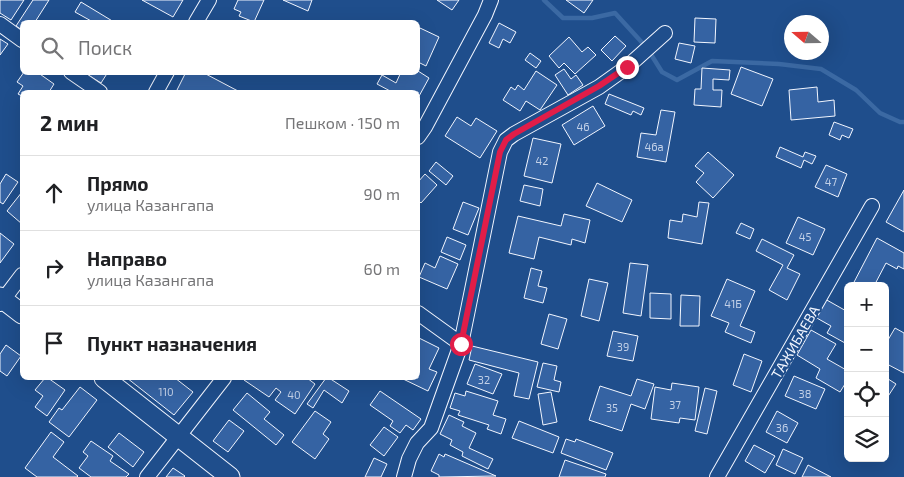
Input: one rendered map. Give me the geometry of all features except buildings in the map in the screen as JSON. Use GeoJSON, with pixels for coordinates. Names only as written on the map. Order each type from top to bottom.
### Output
{"type":"FeatureCollection","features":[{"type":"Feature","properties":{"kind":"street"},"geometry":{"type":"LineString","coordinates":[[197,20],[209,0]]}},
{"type":"Feature","properties":{"kind":"street"},"geometry":{"type":"LineString","coordinates":[[420,134],[485,15],[491,0]]}},
{"type":"Feature","properties":{"kind":"street"},"geometry":{"type":"LineString","coordinates":[[0,24],[20,39]]}},
{"type":"Feature","properties":{"kind":"street"},"geometry":{"type":"LineString","coordinates":[[404,477],[409,458],[417,443],[431,428],[461,344],[500,152],[506,140],[599,86],[627,67],[665,33]]}},
{"type":"Feature","properties":{"kind":"street"},"geometry":{"type":"LineString","coordinates":[[75,75],[97,90]]}},
{"type":"Feature","properties":{"kind":"street"},"geometry":{"type":"LineString","coordinates":[[157,90],[165,75]]}},
{"type":"Feature","properties":{"kind":"street","name":"ТАЖИБАЕВА"},"geometry":{"type":"LineString","coordinates":[[717,477],[872,206]]}},
{"type":"Feature","properties":{"kind":"street"},"geometry":{"type":"LineString","coordinates":[[20,277],[1,300],[20,313]]}},
{"type":"Feature","properties":{"kind":"street"},"geometry":{"type":"LineString","coordinates":[[420,314],[461,344]]}},
{"type":"Feature","properties":{"kind":"street"},"geometry":{"type":"LineString","coordinates":[[107,380],[230,477]]}},
{"type":"Feature","properties":{"kind":"street"},"geometry":{"type":"LineString","coordinates":[[147,477],[222,380]]}},
{"type":"Feature","properties":{"kind":"waterway"},"geometry":{"type":"LineString","coordinates":[[544,0],[563,18],[592,18],[615,13],[647,48],[662,72],[677,80],[712,61],[779,64],[821,69],[856,90],[880,113],[904,122]]}},
{"type":"Feature","properties":{"kind":"route"},"geometry":{"type":"LineString","coordinates":[[461,344],[500,152],[506,140],[599,86],[627,67]]}}]}
